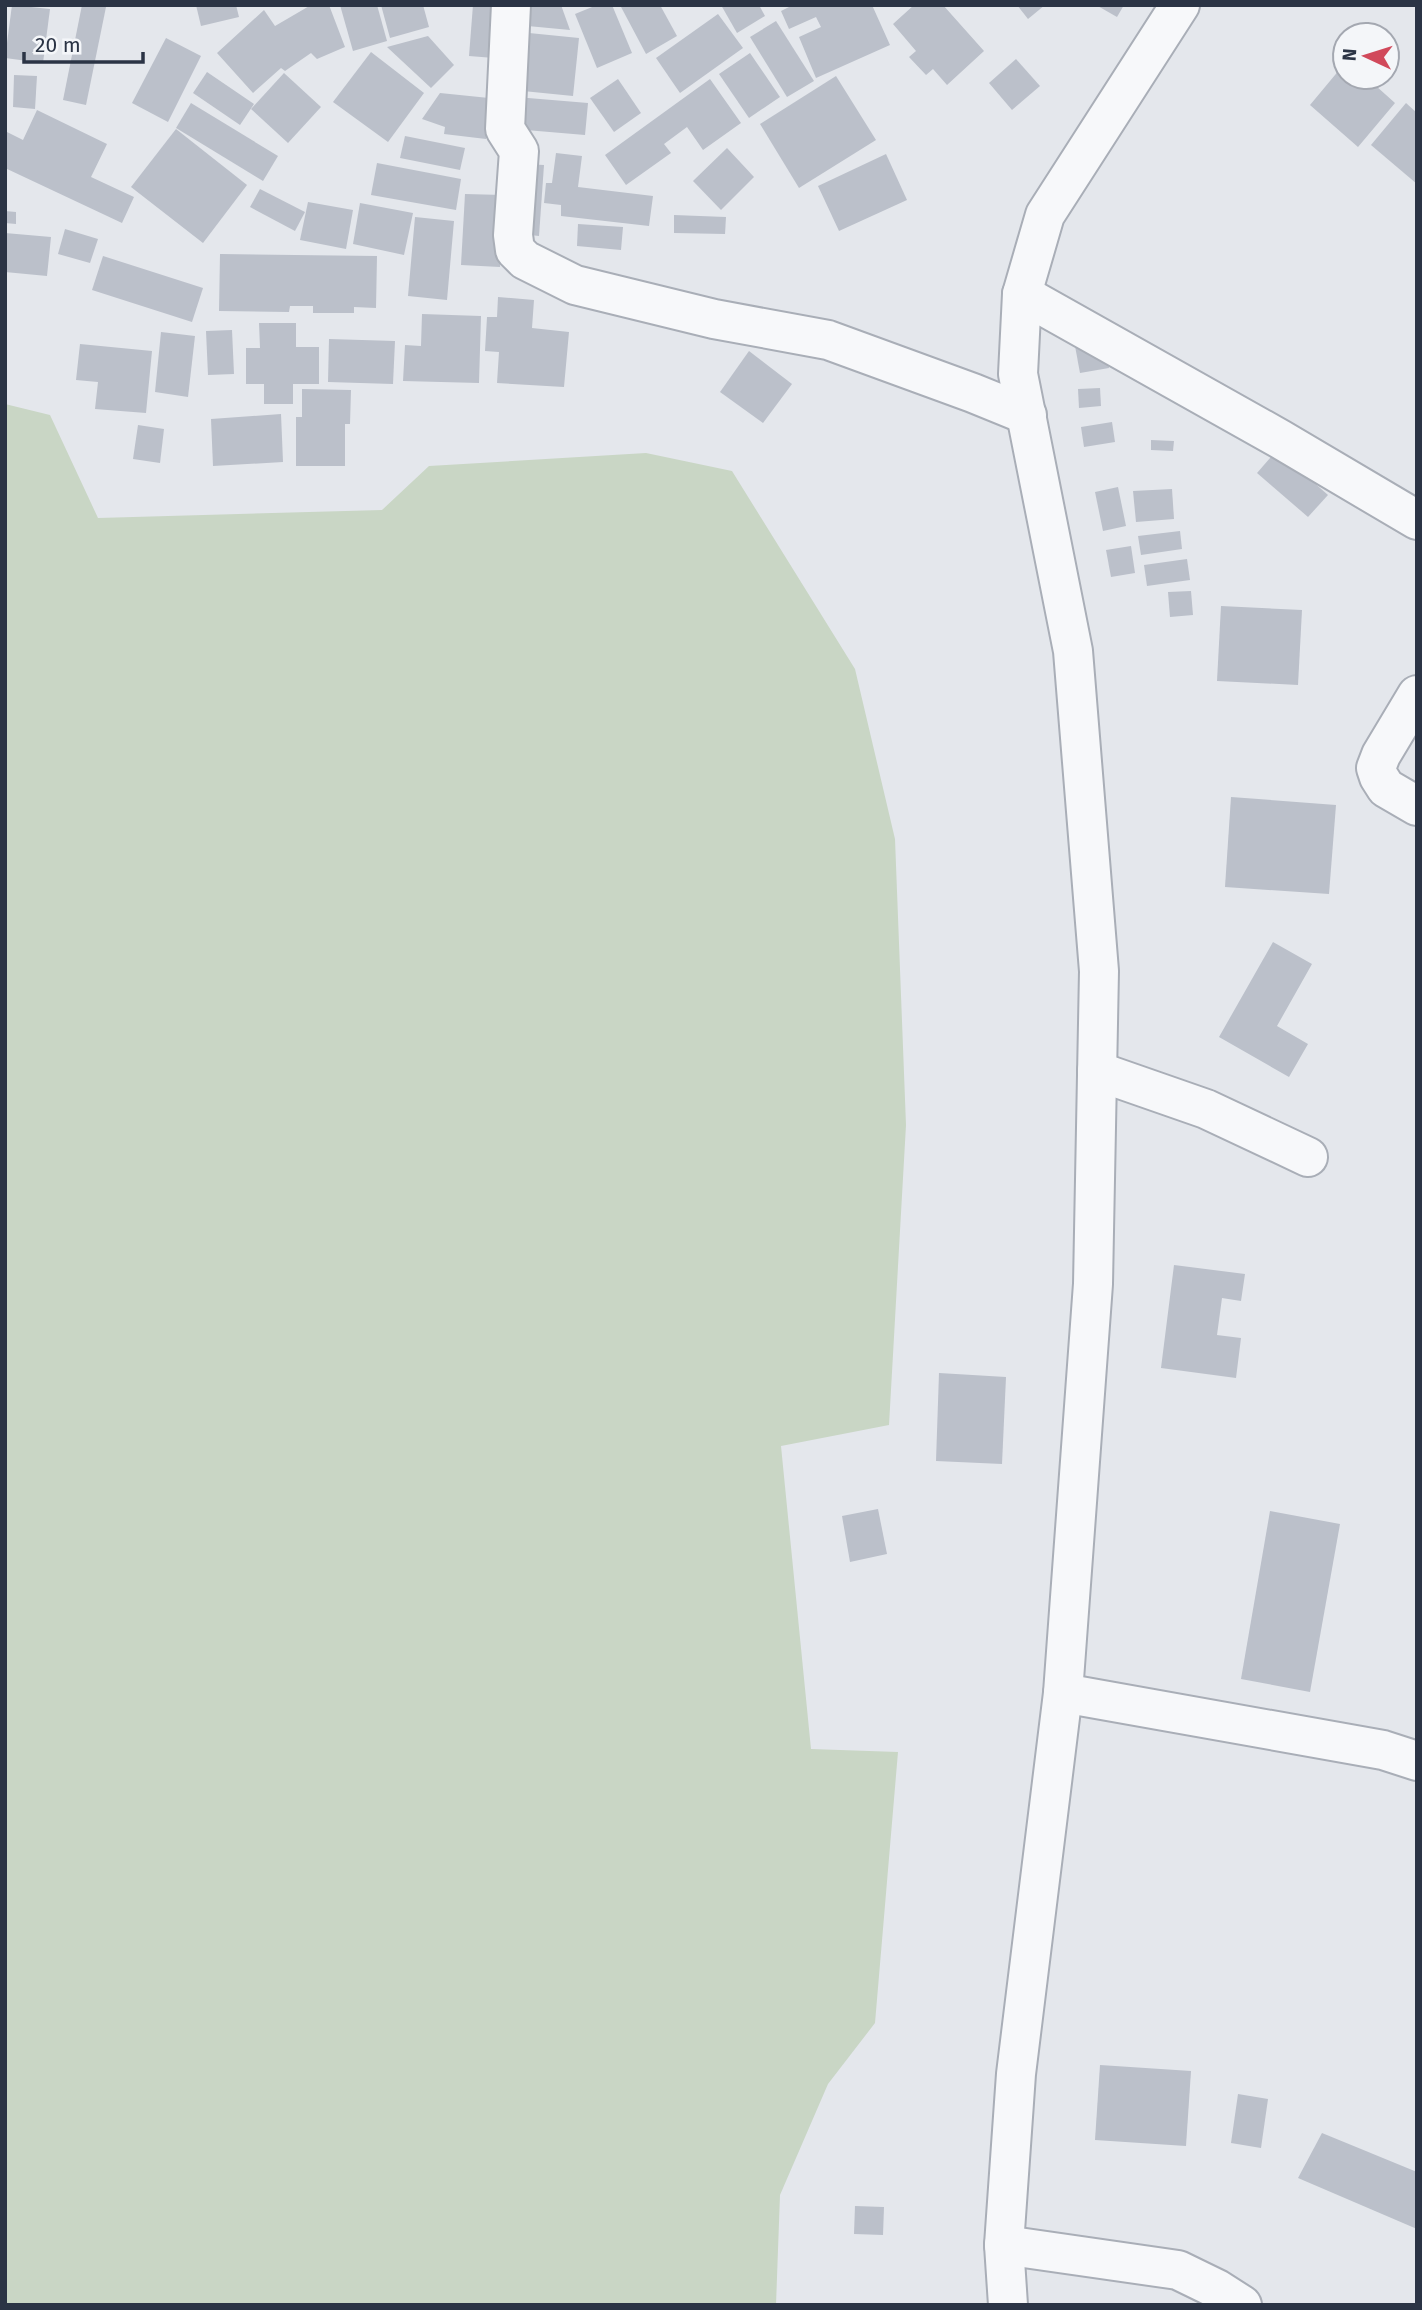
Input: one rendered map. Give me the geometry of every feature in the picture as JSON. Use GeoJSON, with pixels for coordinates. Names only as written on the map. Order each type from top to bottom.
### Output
{"type":"FeatureCollection","features":[{"type":"Feature","properties":{"kind":"street"},"geometry":{"type":"LineString","coordinates":[[512,5],[505,129],[519,151],[513,235],[515,250],[524,260],[575,285],[714,319],[828,341],[1027,415]]}},
{"type":"Feature","properties":{"kind":"street"},"geometry":{"type":"LineString","coordinates":[[1008,2305],[1004,2245],[1016,2074],[1063,1693],[1093,1284],[1099,971],[1073,651],[1018,374],[1023,294],[1045,215],[1180,5]]}},
{"type":"Feature","properties":{"kind":"street"},"geometry":{"type":"LineString","coordinates":[[1023,294],[1417,520]]}},
{"type":"Feature","properties":{"kind":"street"},"geometry":{"type":"LineString","coordinates":[[1417,695],[1376,768],[1386,788],[1417,806]]}},
{"type":"Feature","properties":{"kind":"street"},"geometry":{"type":"LineString","coordinates":[[1097,1071],[1206,1109],[1308,1157]]}},
{"type":"Feature","properties":{"kind":"street"},"geometry":{"type":"LineString","coordinates":[[1063,1693],[1383,1750],[1417,1761]]}},
{"type":"Feature","properties":{"kind":"street"},"geometry":{"type":"LineString","coordinates":[[1004,2245],[1178,2270],[1242,2305]]}},
{"type":"Feature","properties":{"kind":"green space"},"geometry":{"type":"Polygon","coordinates":[[[5,404],[50,415],[98,518],[382,510],[429,466],[646,453],[732,471],[855,669],[895,839],[906,1125],[889,1425],[781,1446],[811,1749],[898,1752],[875,2023],[828,2084],[780,2195],[776,2305],[5,2305],[5,404]]]}},
{"type":"Feature","properties":{"kind":"building"},"geometry":{"type":"Polygon","coordinates":[[[12,5],[50,9],[43,63],[5,58],[12,5]]]}},
{"type":"Feature","properties":{"kind":"building"},"geometry":{"type":"Polygon","coordinates":[[[82,5],[106,7],[86,105],[63,100],[82,5]]]}},
{"type":"Feature","properties":{"kind":"building"},"geometry":{"type":"Polygon","coordinates":[[[196,5],[236,5],[239,17],[201,26],[196,5]]]}},
{"type":"Feature","properties":{"kind":"building"},"geometry":{"type":"Polygon","coordinates":[[[311,5],[329,5],[345,47],[317,59],[311,53],[285,71],[281,68],[253,93],[217,53],[264,10],[275,26],[311,5]]]}},
{"type":"Feature","properties":{"kind":"building"},"geometry":{"type":"Polygon","coordinates":[[[340,5],[377,5],[387,41],[353,51],[340,5]]]}},
{"type":"Feature","properties":{"kind":"building"},"geometry":{"type":"Polygon","coordinates":[[[381,5],[423,5],[429,27],[390,38],[381,5]]]}},
{"type":"Feature","properties":{"kind":"building"},"geometry":{"type":"Polygon","coordinates":[[[473,5],[498,5],[494,58],[469,56],[473,5]]]}},
{"type":"Feature","properties":{"kind":"building"},"geometry":{"type":"Polygon","coordinates":[[[519,5],[561,5],[570,30],[517,25],[519,5]]]}},
{"type":"Feature","properties":{"kind":"building"},"geometry":{"type":"Polygon","coordinates":[[[597,5],[612,5],[632,53],[597,68],[575,14],[597,5]]]}},
{"type":"Feature","properties":{"kind":"building"},"geometry":{"type":"Polygon","coordinates":[[[620,5],[660,5],[677,36],[646,54],[620,5]]]}},
{"type":"Feature","properties":{"kind":"building"},"geometry":{"type":"Polygon","coordinates":[[[721,5],[759,5],[765,16],[737,33],[721,5]]]}},
{"type":"Feature","properties":{"kind":"building"},"geometry":{"type":"Polygon","coordinates":[[[793,5],[872,5],[890,45],[816,78],[799,37],[821,27],[816,17],[789,29],[781,11],[793,5]]]}},
{"type":"Feature","properties":{"kind":"building"},"geometry":{"type":"Polygon","coordinates":[[[914,5],[943,5],[984,51],[947,85],[933,69],[926,75],[909,57],[916,51],[893,24],[914,5]]]}},
{"type":"Feature","properties":{"kind":"building"},"geometry":{"type":"Polygon","coordinates":[[[1017,5],[1045,5],[1028,19],[1017,5]]]}},
{"type":"Feature","properties":{"kind":"building"},"geometry":{"type":"Polygon","coordinates":[[[1096,5],[1124,5],[1117,17],[1096,5]]]}},
{"type":"Feature","properties":{"kind":"building"},"geometry":{"type":"Polygon","coordinates":[[[718,14],[743,48],[680,93],[656,58],[718,14]]]}},
{"type":"Feature","properties":{"kind":"building"},"geometry":{"type":"Polygon","coordinates":[[[776,21],[814,81],[787,97],[750,37],[776,21]]]}},
{"type":"Feature","properties":{"kind":"building"},"geometry":{"type":"Polygon","coordinates":[[[519,32],[579,38],[573,96],[513,90],[519,32]]]}},
{"type":"Feature","properties":{"kind":"building"},"geometry":{"type":"Polygon","coordinates":[[[428,36],[454,65],[431,88],[387,47],[428,36]]]}},
{"type":"Feature","properties":{"kind":"building"},"geometry":{"type":"Polygon","coordinates":[[[166,38],[201,56],[168,122],[132,103],[166,38]]]}},
{"type":"Feature","properties":{"kind":"building"},"geometry":{"type":"Polygon","coordinates":[[[371,52],[424,93],[388,142],[333,102],[371,52]]]}},
{"type":"Feature","properties":{"kind":"building"},"geometry":{"type":"Polygon","coordinates":[[[750,53],[780,97],[749,118],[719,74],[750,53]]]}},
{"type":"Feature","properties":{"kind":"building"},"geometry":{"type":"Polygon","coordinates":[[[1016,59],[1040,86],[1012,110],[989,83],[1016,59]]]}},
{"type":"Feature","properties":{"kind":"building"},"geometry":{"type":"Polygon","coordinates":[[[207,72],[254,104],[240,125],[193,93],[207,72]]]}},
{"type":"Feature","properties":{"kind":"building"},"geometry":{"type":"Polygon","coordinates":[[[284,73],[321,107],[288,143],[251,109],[284,73]]]}},
{"type":"Feature","properties":{"kind":"building"},"geometry":{"type":"Polygon","coordinates":[[[14,75],[37,76],[35,109],[13,107],[14,75]]]}},
{"type":"Feature","properties":{"kind":"building"},"geometry":{"type":"Polygon","coordinates":[[[836,76],[876,140],[799,188],[760,124],[836,76]]]}},
{"type":"Feature","properties":{"kind":"building"},"geometry":{"type":"Polygon","coordinates":[[[618,79],[641,113],[614,132],[590,98],[618,79]]]}},
{"type":"Feature","properties":{"kind":"building"},"geometry":{"type":"Polygon","coordinates":[[[710,79],[741,123],[703,150],[687,127],[664,144],[671,153],[626,185],[605,155],[710,79]]]}},
{"type":"Feature","properties":{"kind":"building"},"geometry":{"type":"Polygon","coordinates":[[[1331,80],[1331,91],[1382,91],[1395,103],[1358,147],[1310,105],[1331,80]]]}},
{"type":"Feature","properties":{"kind":"building"},"geometry":{"type":"Polygon","coordinates":[[[440,93],[489,98],[486,139],[444,134],[445,127],[422,119],[440,93]]]}},
{"type":"Feature","properties":{"kind":"building"},"geometry":{"type":"Polygon","coordinates":[[[516,97],[588,103],[585,135],[514,129],[516,97]]]}},
{"type":"Feature","properties":{"kind":"building"},"geometry":{"type":"Polygon","coordinates":[[[191,103],[278,156],[263,181],[176,128],[191,103]]]}},
{"type":"Feature","properties":{"kind":"building"},"geometry":{"type":"Polygon","coordinates":[[[1406,103],[1417,113],[1417,184],[1371,145],[1406,103]]]}},
{"type":"Feature","properties":{"kind":"building"},"geometry":{"type":"Polygon","coordinates":[[[37,110],[107,144],[91,177],[134,197],[122,223],[5,168],[7,132],[23,140],[37,110]]]}},
{"type":"Feature","properties":{"kind":"building"},"geometry":{"type":"Polygon","coordinates":[[[176,129],[247,185],[203,243],[131,187],[176,129]]]}},
{"type":"Feature","properties":{"kind":"building"},"geometry":{"type":"Polygon","coordinates":[[[405,136],[465,148],[460,170],[400,158],[405,136]]]}},
{"type":"Feature","properties":{"kind":"building"},"geometry":{"type":"Polygon","coordinates":[[[727,148],[754,177],[721,210],[693,181],[727,148]]]}},
{"type":"Feature","properties":{"kind":"building"},"geometry":{"type":"Polygon","coordinates":[[[556,153],[582,156],[578,187],[653,196],[649,226],[561,216],[561,205],[544,203],[546,183],[552,183],[556,153]]]}},
{"type":"Feature","properties":{"kind":"building"},"geometry":{"type":"Polygon","coordinates":[[[886,154],[907,200],[839,231],[818,186],[886,154]]]}},
{"type":"Feature","properties":{"kind":"building"},"geometry":{"type":"Polygon","coordinates":[[[377,163],[461,179],[456,210],[371,195],[377,163]]]}},
{"type":"Feature","properties":{"kind":"building"},"geometry":{"type":"Polygon","coordinates":[[[526,164],[544,165],[539,236],[521,234],[526,164]]]}},
{"type":"Feature","properties":{"kind":"building"},"geometry":{"type":"Polygon","coordinates":[[[260,189],[305,212],[295,231],[250,207],[260,189]]]}},
{"type":"Feature","properties":{"kind":"building"},"geometry":{"type":"Polygon","coordinates":[[[465,194],[503,195],[500,267],[461,265],[465,194]]]}},
{"type":"Feature","properties":{"kind":"building"},"geometry":{"type":"Polygon","coordinates":[[[308,202],[353,210],[346,249],[300,240],[308,202]]]}},
{"type":"Feature","properties":{"kind":"building"},"geometry":{"type":"Polygon","coordinates":[[[360,203],[413,213],[404,255],[353,244],[360,203]]]}},
{"type":"Feature","properties":{"kind":"building"},"geometry":{"type":"Polygon","coordinates":[[[5,211],[16,212],[16,224],[5,223],[5,211]]]}},
{"type":"Feature","properties":{"kind":"building"},"geometry":{"type":"Polygon","coordinates":[[[674,215],[726,217],[725,234],[674,233],[674,215]]]}},
{"type":"Feature","properties":{"kind":"building"},"geometry":{"type":"Polygon","coordinates":[[[415,217],[454,221],[447,300],[408,296],[415,217]]]}},
{"type":"Feature","properties":{"kind":"building"},"geometry":{"type":"Polygon","coordinates":[[[578,224],[623,227],[621,250],[577,246],[578,224]]]}},
{"type":"Feature","properties":{"kind":"building"},"geometry":{"type":"Polygon","coordinates":[[[65,229],[98,239],[90,263],[58,254],[65,229]]]}},
{"type":"Feature","properties":{"kind":"building"},"geometry":{"type":"Polygon","coordinates":[[[5,233],[51,237],[47,276],[5,272],[5,233]]]}},
{"type":"Feature","properties":{"kind":"building"},"geometry":{"type":"Polygon","coordinates":[[[220,254],[377,256],[376,308],[354,307],[354,313],[313,313],[313,306],[290,306],[289,312],[219,311],[220,254]]]}},
{"type":"Feature","properties":{"kind":"building"},"geometry":{"type":"Polygon","coordinates":[[[103,256],[203,288],[192,322],[92,290],[103,256]]]}},
{"type":"Feature","properties":{"kind":"building"},"geometry":{"type":"Polygon","coordinates":[[[498,297],[534,300],[532,328],[569,332],[564,387],[497,383],[499,352],[485,351],[487,317],[497,317],[498,297]]]}},
{"type":"Feature","properties":{"kind":"building"},"geometry":{"type":"Polygon","coordinates":[[[422,314],[481,316],[479,383],[403,381],[405,345],[421,346],[422,314]]]}},
{"type":"Feature","properties":{"kind":"building"},"geometry":{"type":"Polygon","coordinates":[[[259,323],[296,323],[296,347],[319,347],[319,384],[293,384],[293,404],[264,404],[264,384],[246,384],[246,348],[260,348],[259,323]]]}},
{"type":"Feature","properties":{"kind":"building"},"geometry":{"type":"Polygon","coordinates":[[[232,330],[234,374],[208,375],[206,331],[232,330]]]}},
{"type":"Feature","properties":{"kind":"building"},"geometry":{"type":"Polygon","coordinates":[[[161,332],[195,336],[188,397],[155,392],[161,332]]]}},
{"type":"Feature","properties":{"kind":"building"},"geometry":{"type":"Polygon","coordinates":[[[329,339],[395,341],[393,384],[328,382],[329,339]]]}},
{"type":"Feature","properties":{"kind":"building"},"geometry":{"type":"Polygon","coordinates":[[[1105,341],[1109,368],[1080,373],[1075,346],[1105,341]]]}},
{"type":"Feature","properties":{"kind":"building"},"geometry":{"type":"Polygon","coordinates":[[[80,344],[152,351],[146,413],[95,409],[98,382],[76,380],[80,344]]]}},
{"type":"Feature","properties":{"kind":"building"},"geometry":{"type":"Polygon","coordinates":[[[749,351],[792,384],[763,423],[720,392],[749,351]]]}},
{"type":"Feature","properties":{"kind":"building"},"geometry":{"type":"Polygon","coordinates":[[[1100,388],[1101,406],[1079,408],[1078,389],[1100,388]]]}},
{"type":"Feature","properties":{"kind":"building"},"geometry":{"type":"Polygon","coordinates":[[[302,389],[351,390],[350,424],[345,424],[345,466],[296,466],[296,417],[302,417],[302,389]]]}},
{"type":"Feature","properties":{"kind":"building"},"geometry":{"type":"Polygon","coordinates":[[[281,414],[283,462],[213,466],[211,419],[281,414]]]}},
{"type":"Feature","properties":{"kind":"building"},"geometry":{"type":"Polygon","coordinates":[[[1112,422],[1115,442],[1084,447],[1081,427],[1112,422]]]}},
{"type":"Feature","properties":{"kind":"building"},"geometry":{"type":"Polygon","coordinates":[[[138,425],[164,429],[160,463],[133,459],[138,425]]]}},
{"type":"Feature","properties":{"kind":"building"},"geometry":{"type":"Polygon","coordinates":[[[1151,440],[1174,441],[1173,451],[1151,450],[1151,440]]]}},
{"type":"Feature","properties":{"kind":"building"},"geometry":{"type":"Polygon","coordinates":[[[1277,450],[1328,495],[1308,517],[1257,473],[1277,450]]]}},
{"type":"Feature","properties":{"kind":"building"},"geometry":{"type":"Polygon","coordinates":[[[1118,487],[1126,526],[1103,531],[1095,492],[1118,487]]]}},
{"type":"Feature","properties":{"kind":"building"},"geometry":{"type":"Polygon","coordinates":[[[1172,489],[1174,519],[1136,522],[1133,491],[1172,489]]]}},
{"type":"Feature","properties":{"kind":"building"},"geometry":{"type":"Polygon","coordinates":[[[1180,531],[1182,549],[1141,555],[1138,536],[1180,531]]]}},
{"type":"Feature","properties":{"kind":"building"},"geometry":{"type":"Polygon","coordinates":[[[1131,546],[1135,573],[1111,577],[1106,550],[1131,546]]]}},
{"type":"Feature","properties":{"kind":"building"},"geometry":{"type":"Polygon","coordinates":[[[1187,559],[1190,580],[1147,586],[1144,565],[1187,559]]]}},
{"type":"Feature","properties":{"kind":"building"},"geometry":{"type":"Polygon","coordinates":[[[1191,591],[1193,615],[1170,617],[1168,592],[1191,591]]]}},
{"type":"Feature","properties":{"kind":"building"},"geometry":{"type":"Polygon","coordinates":[[[1221,606],[1302,610],[1298,685],[1217,681],[1221,606]]]}},
{"type":"Feature","properties":{"kind":"building"},"geometry":{"type":"Polygon","coordinates":[[[1231,797],[1336,805],[1329,894],[1225,887],[1231,797]]]}},
{"type":"Feature","properties":{"kind":"building"},"geometry":{"type":"Polygon","coordinates":[[[1273,942],[1312,964],[1277,1026],[1308,1044],[1289,1077],[1219,1037],[1273,942]]]}},
{"type":"Feature","properties":{"kind":"building"},"geometry":{"type":"Polygon","coordinates":[[[1174,1265],[1245,1274],[1241,1301],[1222,1298],[1217,1335],[1241,1338],[1236,1378],[1161,1368],[1174,1265]]]}},
{"type":"Feature","properties":{"kind":"building"},"geometry":{"type":"Polygon","coordinates":[[[939,1373],[1006,1377],[1002,1464],[936,1461],[939,1373]]]}},
{"type":"Feature","properties":{"kind":"building"},"geometry":{"type":"Polygon","coordinates":[[[878,1509],[887,1554],[850,1562],[842,1516],[878,1509]]]}},
{"type":"Feature","properties":{"kind":"building"},"geometry":{"type":"Polygon","coordinates":[[[1270,1511],[1340,1524],[1310,1692],[1241,1679],[1270,1511]]]}},
{"type":"Feature","properties":{"kind":"building"},"geometry":{"type":"Polygon","coordinates":[[[1100,2065],[1191,2071],[1186,2146],[1095,2140],[1100,2065]]]}},
{"type":"Feature","properties":{"kind":"building"},"geometry":{"type":"Polygon","coordinates":[[[1238,2094],[1268,2099],[1261,2148],[1231,2143],[1238,2094]]]}},
{"type":"Feature","properties":{"kind":"building"},"geometry":{"type":"Polygon","coordinates":[[[1322,2133],[1417,2172],[1417,2229],[1298,2178],[1322,2133]]]}},
{"type":"Feature","properties":{"kind":"building"},"geometry":{"type":"Polygon","coordinates":[[[855,2206],[884,2207],[883,2235],[854,2234],[855,2206]]]}}]}
